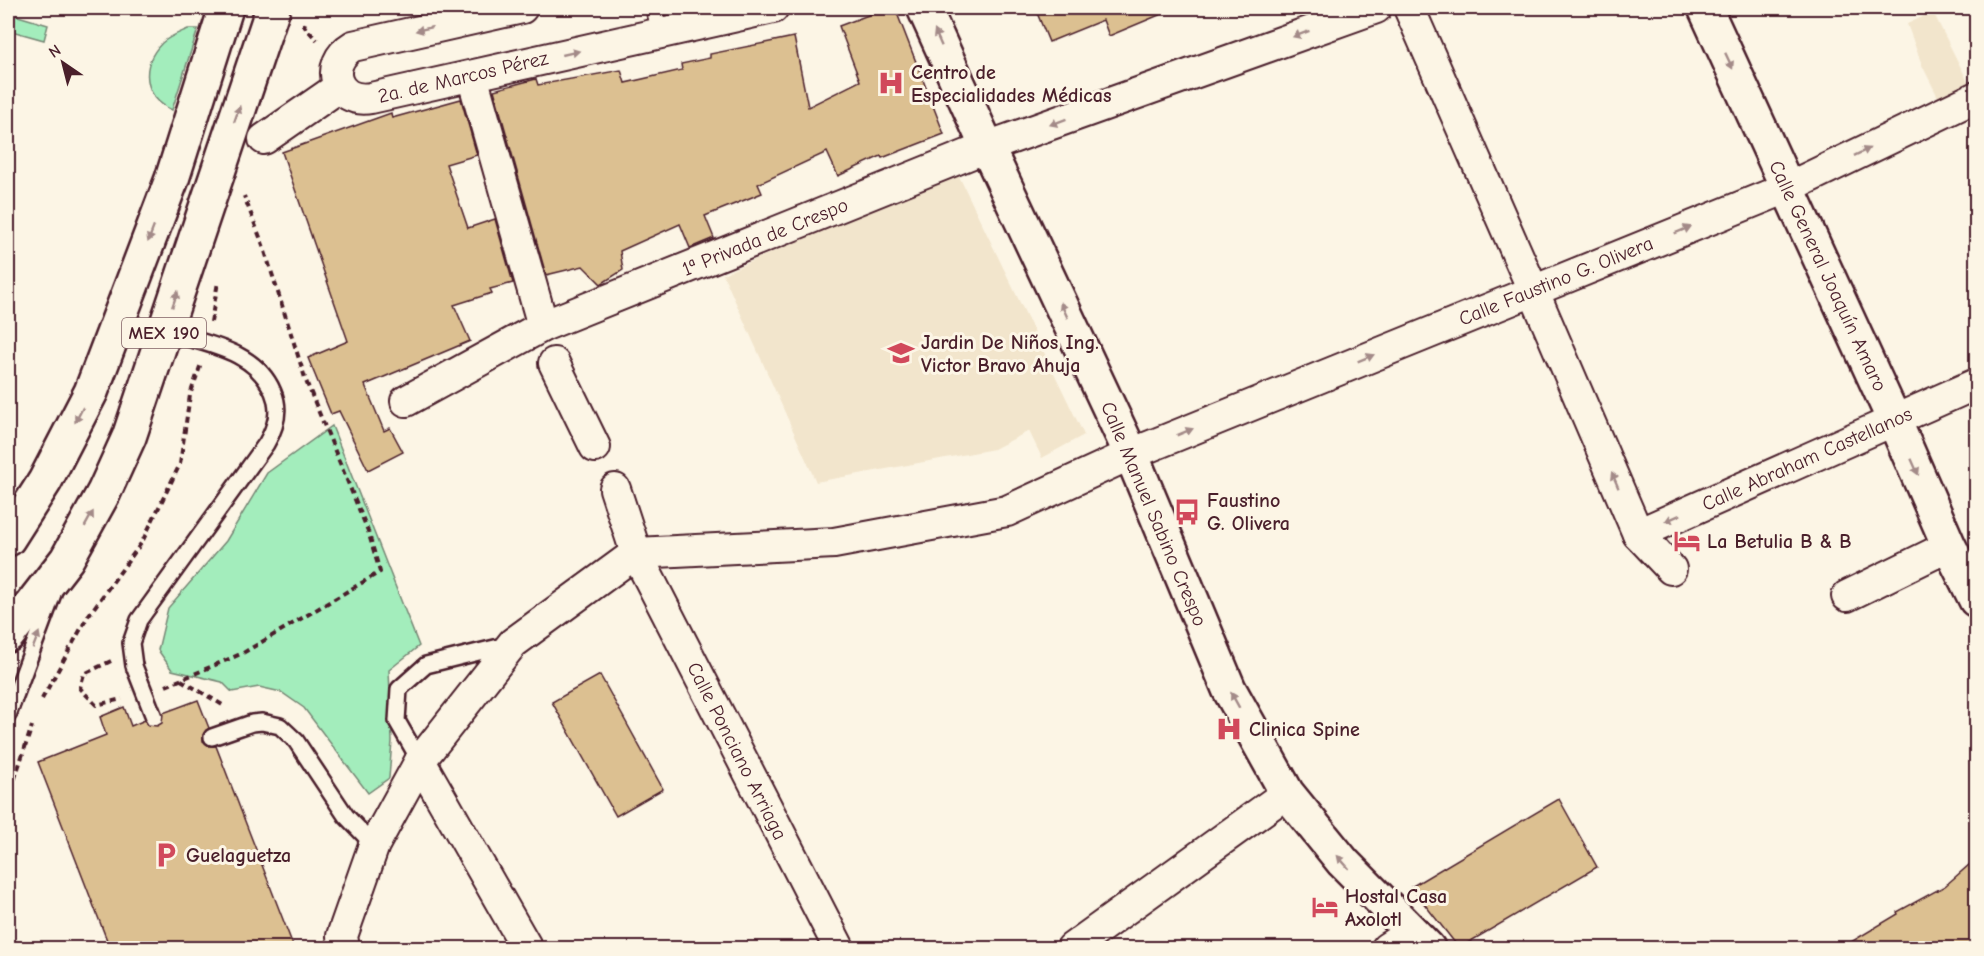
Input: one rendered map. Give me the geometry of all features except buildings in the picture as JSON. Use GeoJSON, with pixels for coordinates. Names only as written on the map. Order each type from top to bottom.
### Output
{"type":"FeatureCollection","features":[{"type":"Feature","properties":{"kind":"street","name":"MEX 190"},"geometry":{"type":"LineString","coordinates":[[8,539],[45,481],[91,392],[171,179],[226,8]]}},
{"type":"Feature","properties":{"kind":"street","name":"MEX 190"},"geometry":{"type":"LineString","coordinates":[[8,635],[67,559],[104,492],[129,437],[273,8]]}},
{"type":"Feature","properties":{"kind":"street"},"geometry":{"type":"LineString","coordinates":[[264,139],[339,87],[335,75],[337,63],[343,53],[353,46],[522,8]]}},
{"type":"Feature","properties":{"kind":"street","name":"2a. de Marcos Pérez"},"geometry":{"type":"LineString","coordinates":[[339,87],[347,94],[363,100],[471,76],[657,20],[773,8]]}},
{"type":"Feature","properties":{"kind":"street","name":"Calle Manuel Sabino Crespo"},"geometry":{"type":"LineString","coordinates":[[924,8],[1131,454],[1229,689],[1287,793],[1409,943]]}},
{"type":"Feature","properties":{"kind":"street","name":"1ª Privada de Crespo"},"geometry":{"type":"LineString","coordinates":[[406,401],[543,326],[987,147],[1376,8]]}},
{"type":"Feature","properties":{"kind":"street"},"geometry":{"type":"LineString","coordinates":[[1408,8],[1638,534],[1671,569]]}},
{"type":"Feature","properties":{"kind":"street","name":"Calle General Joaquín Amaro"},"geometry":{"type":"LineString","coordinates":[[1705,8],[1894,420],[1949,546],[1977,600]]}},
{"type":"Feature","properties":{"kind":"street"},"geometry":{"type":"LineString","coordinates":[[471,76],[543,326]]}},
{"type":"Feature","properties":{"kind":"street","name":"Calle Faustino G. Olivera"},"geometry":{"type":"LineString","coordinates":[[636,553],[834,543],[1007,511],[1131,454],[1787,188],[1977,97]]}},
{"type":"Feature","properties":{"kind":"street","name":"Calle Ponciano Arriaga"},"geometry":{"type":"LineString","coordinates":[[554,363],[603,464],[636,553],[839,948]]}},
{"type":"Feature","properties":{"kind":"street","name":"Calle Abraham Castellanos"},"geometry":{"type":"LineString","coordinates":[[1638,534],[1977,384]]}},
{"type":"Feature","properties":{"kind":"street"},"geometry":{"type":"LineString","coordinates":[[1847,596],[1949,546]]}},
{"type":"Feature","properties":{"kind":"street"},"geometry":{"type":"LineString","coordinates":[[344,948],[342,936],[374,845],[420,761],[513,643],[636,553]]}},
{"type":"Feature","properties":{"kind":"street"},"geometry":{"type":"LineString","coordinates":[[420,761],[527,948]]}},
{"type":"Feature","properties":{"kind":"street"},"geometry":{"type":"LineString","coordinates":[[1072,948],[1287,793]]}},
{"type":"Feature","properties":{"kind":"lane"},"geometry":{"type":"LineString","coordinates":[[154,717],[133,660],[132,636],[139,620],[266,444],[272,434],[278,412],[269,383],[250,362],[238,354],[164,332]]}},
{"type":"Feature","properties":{"kind":"lane"},"geometry":{"type":"LineString","coordinates":[[8,715],[67,559]]}},
{"type":"Feature","properties":{"kind":"lane"},"geometry":{"type":"LineString","coordinates":[[420,761],[397,721],[399,689],[426,665],[513,643]]}},
{"type":"Feature","properties":{"kind":"lane"},"geometry":{"type":"LineString","coordinates":[[212,737],[252,723],[262,722],[272,723],[287,732],[296,741],[346,816],[374,845]]}},
{"type":"Feature","properties":{"kind":"path"},"geometry":{"type":"LineString","coordinates":[[160,689],[243,653],[380,572],[368,531],[306,381],[263,245],[243,193]]}},
{"type":"Feature","properties":{"kind":"path"},"geometry":{"type":"LineString","coordinates":[[128,697],[96,705],[80,688],[84,674],[106,662],[133,660]]}},
{"type":"Feature","properties":{"kind":"path"},"geometry":{"type":"LineString","coordinates":[[181,680],[252,723]]}},
{"type":"Feature","properties":{"kind":"shaded area"},"geometry":{"type":"Polygon","coordinates":[[[1933,12],[1971,88],[1941,103],[1922,65],[1907,24],[1933,12]]]}},
{"type":"Feature","properties":{"kind":"shaded area","name":"Jardin De Niños Ing. Victor Bravo Ahuja"},"geometry":{"type":"Polygon","coordinates":[[[956,170],[1084,435],[1042,458],[1029,431],[994,449],[816,482],[723,274],[956,170]]]}},
{"type":"Feature","properties":{"kind":"green space"},"geometry":{"type":"Polygon","coordinates":[[[8,13],[48,25],[44,40],[8,30],[8,13]]]}},
{"type":"Feature","properties":{"kind":"green space"},"geometry":{"type":"Polygon","coordinates":[[[188,29],[198,29],[172,110],[162,104],[150,89],[148,70],[150,61],[162,43],[188,29]]]}},
{"type":"Feature","properties":{"kind":"green space"},"geometry":{"type":"Polygon","coordinates":[[[332,426],[419,646],[389,670],[392,741],[389,778],[368,793],[304,708],[281,692],[259,687],[232,692],[222,682],[172,670],[158,650],[168,608],[226,541],[267,473],[332,426]]]}},
{"type":"Feature","properties":{"kind":"place","name":"Centro de Especialidades Médicas"},"geometry":{"type":"Point","coordinates":[891,83]}},
{"type":"Feature","properties":{"kind":"place","name":"Jardin De Niños Ing. Victor Bravo Ahuja"},"geometry":{"type":"Point","coordinates":[901,353]}},
{"type":"Feature","properties":{"kind":"place","name":"Faustino G. Olivera"},"geometry":{"type":"Point","coordinates":[1187,512]}},
{"type":"Feature","properties":{"kind":"place","name":"La Betulia B & B"},"geometry":{"type":"Point","coordinates":[1687,541]}},
{"type":"Feature","properties":{"kind":"place","name":"Clinica Spine"},"geometry":{"type":"Point","coordinates":[1229,729]}},
{"type":"Feature","properties":{"kind":"place","name":"Guelaguetza"},"geometry":{"type":"Point","coordinates":[166,855]}},
{"type":"Feature","properties":{"kind":"place","name":"Hostal Casa Axolotl"},"geometry":{"type":"Point","coordinates":[1325,907]}}]}
